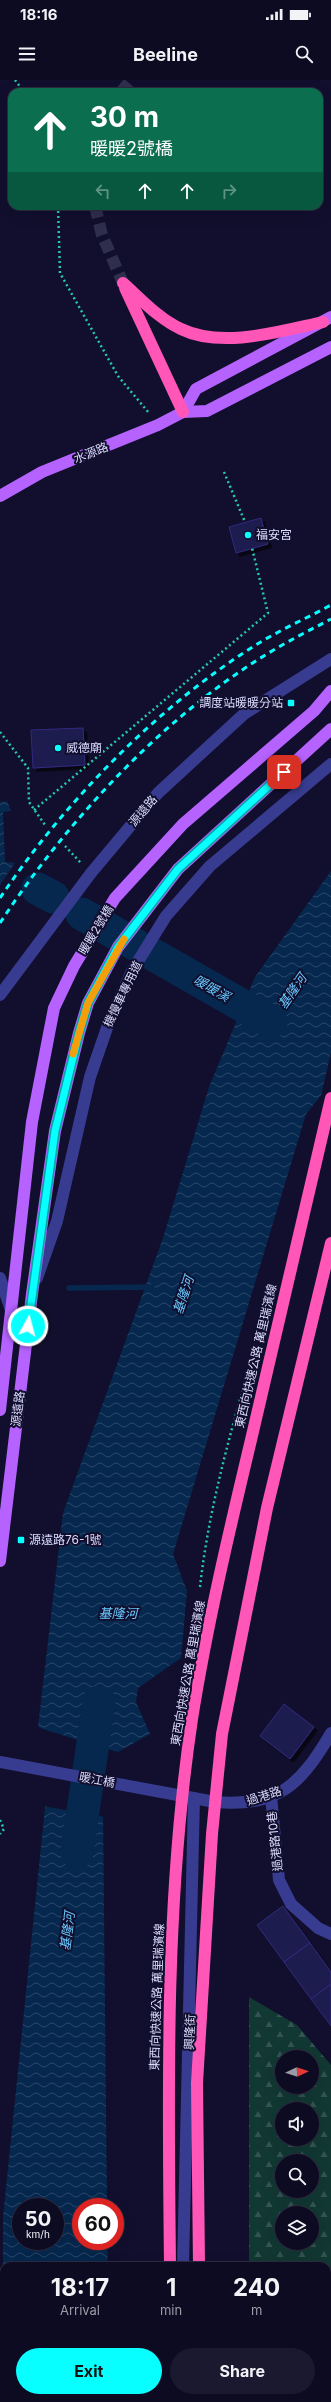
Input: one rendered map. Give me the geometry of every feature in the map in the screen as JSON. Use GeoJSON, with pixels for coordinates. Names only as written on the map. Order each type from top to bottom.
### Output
{"type":"FeatureCollection","features":[{"type":"Feature","properties":{"kind":"highway"},"geometry":{"type":"LineString","coordinates":[[183,412],[123,283],[165,319],[182,330],[199,335],[241,338],[327,319]]}},
{"type":"Feature","properties":{"kind":"highway","name":"東西向快速公路 萬里瑞濱線"},"geometry":{"type":"LineString","coordinates":[[170,2262],[168,2074],[172,1943],[180,1832],[192,1720],[212,1611],[331,1098]]}},
{"type":"Feature","properties":{"kind":"highway"},"geometry":{"type":"LineString","coordinates":[[199,2262],[197,2083],[212,1834],[222,1734],[267,1508],[331,1243]]}},
{"type":"Feature","properties":{"kind":"main road"},"geometry":{"type":"LineString","coordinates":[[183,412],[196,389],[327,319]]}},
{"type":"Feature","properties":{"kind":"main road","name":"水源路"},"geometry":{"type":"LineString","coordinates":[[0,496],[42,472],[158,426],[183,412],[208,411],[331,347]]}},
{"type":"Feature","properties":{"kind":"main road","name":"暖暖2號橋"},"geometry":{"type":"LineString","coordinates":[[17,1253],[32,1122],[54,1008],[74,966],[115,898],[183,824],[314,710],[331,690]]}},
{"type":"Feature","properties":{"kind":"main road","name":"源遠路"},"geometry":{"type":"LineString","coordinates":[[0,1561],[32,1294],[55,1131],[79,1033],[88,1003],[118,947],[178,869],[331,729]]}},
{"type":"Feature","properties":{"kind":"main road","name":"源遠路"},"geometry":{"type":"LineString","coordinates":[[0,1410],[17,1253]]}},
{"type":"Feature","properties":{"kind":"street","name":"源遠路"},"geometry":{"type":"LineString","coordinates":[[0,1005],[1,993],[92,873],[158,792],[244,714],[331,659]]}},
{"type":"Feature","properties":{"kind":"street","name":"機慢車專用道"},"geometry":{"type":"LineString","coordinates":[[32,1294],[57,1221],[90,1077],[108,1022],[132,971],[166,916],[210,866],[331,764]]}},
{"type":"Feature","properties":{"kind":"street","name":"源遠路"},"geometry":{"type":"LineString","coordinates":[[0,1278],[11,1310]]}},
{"type":"Feature","properties":{"kind":"street","name":"過港路"},"geometry":{"type":"LineString","coordinates":[[194,1798],[242,1804],[271,1796],[290,1788],[304,1773],[331,1733]]}},
{"type":"Feature","properties":{"kind":"street","name":"暖江橋"},"geometry":{"type":"LineString","coordinates":[[0,1762],[194,1798]]}},
{"type":"Feature","properties":{"kind":"street","name":"過港路10巷"},"geometry":{"type":"LineString","coordinates":[[271,1796],[279,1880],[291,1904],[318,1928],[331,1934]]}},
{"type":"Feature","properties":{"kind":"street","name":"興隆街"},"geometry":{"type":"LineString","coordinates":[[183,2262],[194,1798]]}},
{"type":"Feature","properties":{"kind":"path"},"geometry":{"type":"LineString","coordinates":[[14,80],[21,88]]}},
{"type":"Feature","properties":{"kind":"path"},"geometry":{"type":"LineString","coordinates":[[58,210],[60,273],[118,376],[158,426]]}},
{"type":"Feature","properties":{"kind":"path"},"geometry":{"type":"LineString","coordinates":[[224,472],[245,522]]}},
{"type":"Feature","properties":{"kind":"path"},"geometry":{"type":"LineString","coordinates":[[34,810],[268,613],[252,548]]}},
{"type":"Feature","properties":{"kind":"path"},"geometry":{"type":"LineString","coordinates":[[0,732],[28,768],[29,802],[45,825]]}},
{"type":"Feature","properties":{"kind":"path"},"geometry":{"type":"LineString","coordinates":[[65,846],[92,873]]}},
{"type":"Feature","properties":{"kind":"path"},"geometry":{"type":"LineString","coordinates":[[0,1820],[4,1829],[0,1834]]}},
{"type":"Feature","properties":{"kind":"green space"},"geometry":{"type":"Polygon","coordinates":[[[249,1997],[297,2025],[318,2050],[275,2050],[275,2094],[319,2094],[319,2051],[331,2065],[331,2262],[249,2262],[249,1997]]]}},
{"type":"Feature","properties":{"kind":"water"},"geometry":{"type":"Polygon","coordinates":[[[7,801],[11,811],[3,812],[5,862],[15,863],[0,885],[0,802],[7,801]]]}},
{"type":"Feature","properties":{"kind":"water","name":"基隆河"},"geometry":{"type":"Polygon","coordinates":[[[331,871],[331,1083],[306,1114],[173,1554],[187,1591],[181,1658],[138,1688],[136,1702],[150,1734],[118,1752],[77,1743],[38,1727],[63,1513],[163,1238],[209,1087],[255,977],[331,871]]]}},
{"type":"Feature","properties":{"kind":"water"},"geometry":{"type":"Polygon","coordinates":[[[46,1798],[103,1812],[107,2198],[72,2198],[72,2250],[107,2250],[108,2262],[3,2262],[3,2217],[46,1798]]]}},
{"type":"Feature","properties":{"kind":"pier"},"geometry":{"type":"Polygon","coordinates":[[[331,1053],[331,1086],[320,1100],[331,1053]]]}},
{"type":"Feature","properties":{"kind":"pier"},"geometry":{"type":"Polygon","coordinates":[[[36,1727],[120,1753],[76,1745],[36,1727]]]}},
{"type":"Feature","properties":{"kind":"pier"},"geometry":{"type":"Polygon","coordinates":[[[46,1796],[103,1810],[105,1817],[43,1806],[46,1796]]]}},
{"type":"Feature","properties":{"kind":"building","name":"福安宮"},"geometry":{"type":"Polygon","coordinates":[[[261,518],[268,544],[236,553],[229,527],[261,518]]]}},
{"type":"Feature","properties":{"kind":"building","name":"威德廟"},"geometry":{"type":"Polygon","coordinates":[[[83,728],[85,765],[33,768],[31,730],[83,728]]]}},
{"type":"Feature","properties":{"kind":"building"},"geometry":{"type":"Polygon","coordinates":[[[284,1704],[314,1727],[290,1759],[260,1736],[284,1704]]]}},
{"type":"Feature","properties":{"kind":"building"},"geometry":{"type":"Polygon","coordinates":[[[283,1906],[310,1943],[284,1962],[257,1925],[283,1906]]]}},
{"type":"Feature","properties":{"kind":"building"},"geometry":{"type":"Polygon","coordinates":[[[310,1943],[331,1972],[331,1984],[311,1999],[284,1962],[310,1943]]]}},
{"type":"Feature","properties":{"kind":"building"},"geometry":{"type":"Polygon","coordinates":[[[331,1984],[331,2026],[311,1999],[331,1984]]]}},
{"type":"Feature","properties":{"kind":"waterway","name":"暖暖溪"},"geometry":{"type":"LineString","coordinates":[[38,889],[53,897]]}},
{"type":"Feature","properties":{"kind":"waterway","name":"暖暖溪"},"geometry":{"type":"LineString","coordinates":[[82,914],[136,945]]}},
{"type":"Feature","properties":{"kind":"waterway","name":"暖暖溪"},"geometry":{"type":"LineString","coordinates":[[154,955],[271,1022]]}},
{"type":"Feature","properties":{"kind":"waterway"},"geometry":{"type":"LineString","coordinates":[[69,1288],[152,1287]]}},
{"type":"Feature","properties":{"kind":"waterway","name":"基隆河"},"geometry":{"type":"LineString","coordinates":[[77,1852],[99,1702]]}},
{"type":"Feature","properties":{"kind":"tunnel"},"geometry":{"type":"LineString","coordinates":[[124,88],[131,80]]}},
{"type":"Feature","properties":{"kind":"tunnel"},"geometry":{"type":"LineString","coordinates":[[96,210],[102,235],[123,283]]}},
{"type":"Feature","properties":{"kind":"railway"},"geometry":{"type":"LineString","coordinates":[[0,898],[54,826],[84,791],[116,757],[150,725],[185,695],[259,643],[331,605]]}},
{"type":"Feature","properties":{"kind":"railway"},"geometry":{"type":"LineString","coordinates":[[0,923],[26,885],[86,810],[119,774],[154,740],[190,709],[228,680],[275,649],[331,619]]}},
{"type":"Feature","properties":{"kind":"slow traffic"},"geometry":{"type":"LineString","coordinates":[[73,1054],[88,1003],[118,947],[124,939]]}},
{"type":"Feature","properties":{"kind":"place","name":"福安宮"},"geometry":{"type":"Point","coordinates":[248,535]}},
{"type":"Feature","properties":{"kind":"place","name":"調度站暖暖分站"},"geometry":{"type":"Point","coordinates":[291,703]}},
{"type":"Feature","properties":{"kind":"place","name":"威德廟"},"geometry":{"type":"Point","coordinates":[58,748]}},
{"type":"Feature","properties":{"kind":"place","name":"源遠路76-1號"},"geometry":{"type":"Point","coordinates":[21,1540]}},
{"type":"Feature","properties":{"kind":"route"},"geometry":{"type":"LineString","coordinates":[[28,1326],[55,1131],[79,1033],[88,1003],[118,947],[178,869],[284,772]]}}]}
